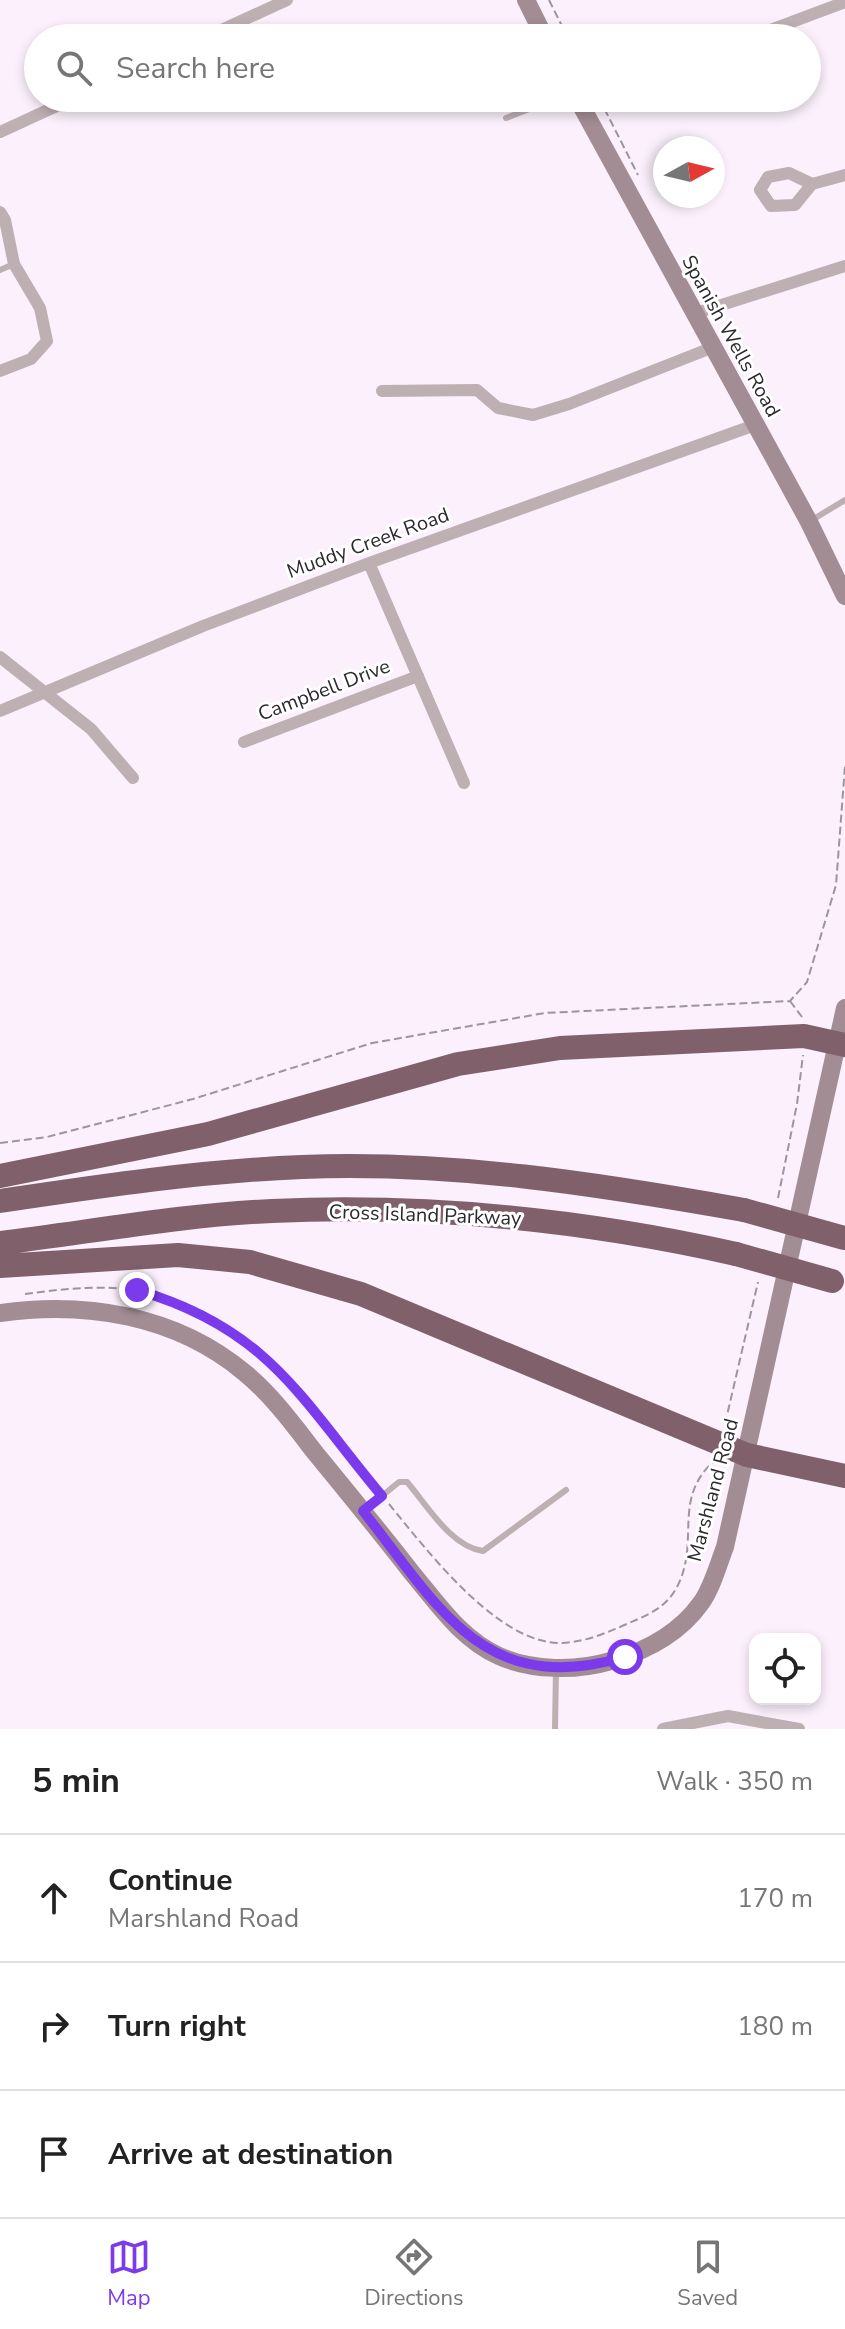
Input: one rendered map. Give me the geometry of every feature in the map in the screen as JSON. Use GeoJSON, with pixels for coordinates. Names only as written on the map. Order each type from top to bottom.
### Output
{"type":"FeatureCollection","features":[{"type":"Feature","properties":{"kind":"highway"},"geometry":{"type":"LineString","coordinates":[[0,1176],[208,1134],[458,1064],[560,1048],[804,1036],[841,1044]]}},
{"type":"Feature","properties":{"kind":"highway"},"geometry":{"type":"LineString","coordinates":[[0,1201],[180,1175],[305,1167],[438,1169],[524,1175],[744,1210],[844,1238]]}},
{"type":"Feature","properties":{"kind":"highway","name":"Cross Island Parkway"},"geometry":{"type":"LineString","coordinates":[[0,1243],[269,1211],[353,1210],[542,1221],[652,1235],[736,1254],[838,1283]]}},
{"type":"Feature","properties":{"kind":"highway"},"geometry":{"type":"LineString","coordinates":[[0,1266],[178,1255],[250,1262],[361,1294],[747,1455],[845,1476]]}},
{"type":"Feature","properties":{"kind":"street"},"geometry":{"type":"LineString","coordinates":[[235,24],[287,0]]}},
{"type":"Feature","properties":{"kind":"street"},"geometry":{"type":"LineString","coordinates":[[526,0],[538,24]]}},
{"type":"Feature","properties":{"kind":"street"},"geometry":{"type":"LineString","coordinates":[[786,24],[845,2]]}},
{"type":"Feature","properties":{"kind":"street"},"geometry":{"type":"LineString","coordinates":[[0,132],[44,112]]}},
{"type":"Feature","properties":{"kind":"street","name":"Spanish Wells Road"},"geometry":{"type":"LineString","coordinates":[[585,112],[809,522],[845,596]]}},
{"type":"Feature","properties":{"kind":"street"},"geometry":{"type":"LineString","coordinates":[[812,184],[845,175]]}},
{"type":"Feature","properties":{"kind":"street"},"geometry":{"type":"LineString","coordinates":[[0,212],[5,220],[14,264],[40,308],[47,341],[31,359],[0,371]]}},
{"type":"Feature","properties":{"kind":"street"},"geometry":{"type":"LineString","coordinates":[[693,314],[845,266]]}},
{"type":"Feature","properties":{"kind":"street"},"geometry":{"type":"LineString","coordinates":[[382,391],[477,390],[498,408],[533,415],[711,348]]}},
{"type":"Feature","properties":{"kind":"street","name":"Muddy Creek Road"},"geometry":{"type":"LineString","coordinates":[[0,711],[203,626],[369,563],[755,425]]}},
{"type":"Feature","properties":{"kind":"street","name":"Campbell Drive"},"geometry":{"type":"LineString","coordinates":[[369,563],[464,783]]}},
{"type":"Feature","properties":{"kind":"street"},"geometry":{"type":"LineString","coordinates":[[0,657],[91,729],[133,778]]}},
{"type":"Feature","properties":{"kind":"street","name":"Campbell Drive"},"geometry":{"type":"LineString","coordinates":[[244,742],[418,676]]}},
{"type":"Feature","properties":{"kind":"street","name":"Marshland Road"},"geometry":{"type":"LineString","coordinates":[[0,1313],[45,1307],[96,1308],[151,1321],[204,1346],[245,1373],[264,1392],[458,1629],[499,1656],[535,1666],[586,1668],[662,1642],[702,1603],[725,1547],[841,1044],[845,1008]]}},
{"type":"Feature","properties":{"kind":"street"},"geometry":{"type":"LineString","coordinates":[[663,1729],[728,1716],[799,1729]]}},
{"type":"Feature","properties":{"kind":"lane"},"geometry":{"type":"LineString","coordinates":[[506,118],[521,112]]}},
{"type":"Feature","properties":{"kind":"lane"},"geometry":{"type":"LineString","coordinates":[[0,270],[14,264]]}},
{"type":"Feature","properties":{"kind":"lane"},"geometry":{"type":"LineString","coordinates":[[809,522],[845,500]]}},
{"type":"Feature","properties":{"kind":"lane"},"geometry":{"type":"LineString","coordinates":[[363,1511],[399,1482],[407,1482],[458,1541],[472,1550],[483,1551],[566,1490]]}},
{"type":"Feature","properties":{"kind":"lane"},"geometry":{"type":"LineString","coordinates":[[555,1729],[556,1667]]}},
{"type":"Feature","properties":{"kind":"path"},"geometry":{"type":"LineString","coordinates":[[549,0],[561,24]]}},
{"type":"Feature","properties":{"kind":"path"},"geometry":{"type":"LineString","coordinates":[[0,1143],[47,1137],[193,1099],[372,1043],[545,1013],[790,1001],[807,982],[836,885],[845,766]]}},
{"type":"Feature","properties":{"kind":"path"},"geometry":{"type":"LineString","coordinates":[[775,1210],[797,1104],[804,1036],[804,1020],[790,1001]]}},
{"type":"Feature","properties":{"kind":"path"},"geometry":{"type":"LineString","coordinates":[[23,1294],[85,1288],[137,1290],[179,1302],[211,1317],[254,1346],[311,1403],[429,1553],[499,1620],[532,1637],[559,1643],[592,1639],[664,1607],[678,1585],[686,1561],[692,1489],[699,1474],[714,1461],[758,1282]]}},
{"type":"Feature","properties":{"kind":"route"},"geometry":{"type":"LineString","coordinates":[[137,1290],[179,1302],[211,1317],[254,1346],[311,1403],[382,1496],[363,1511],[458,1629],[499,1656],[535,1666],[586,1668],[625,1657]]}}]}
